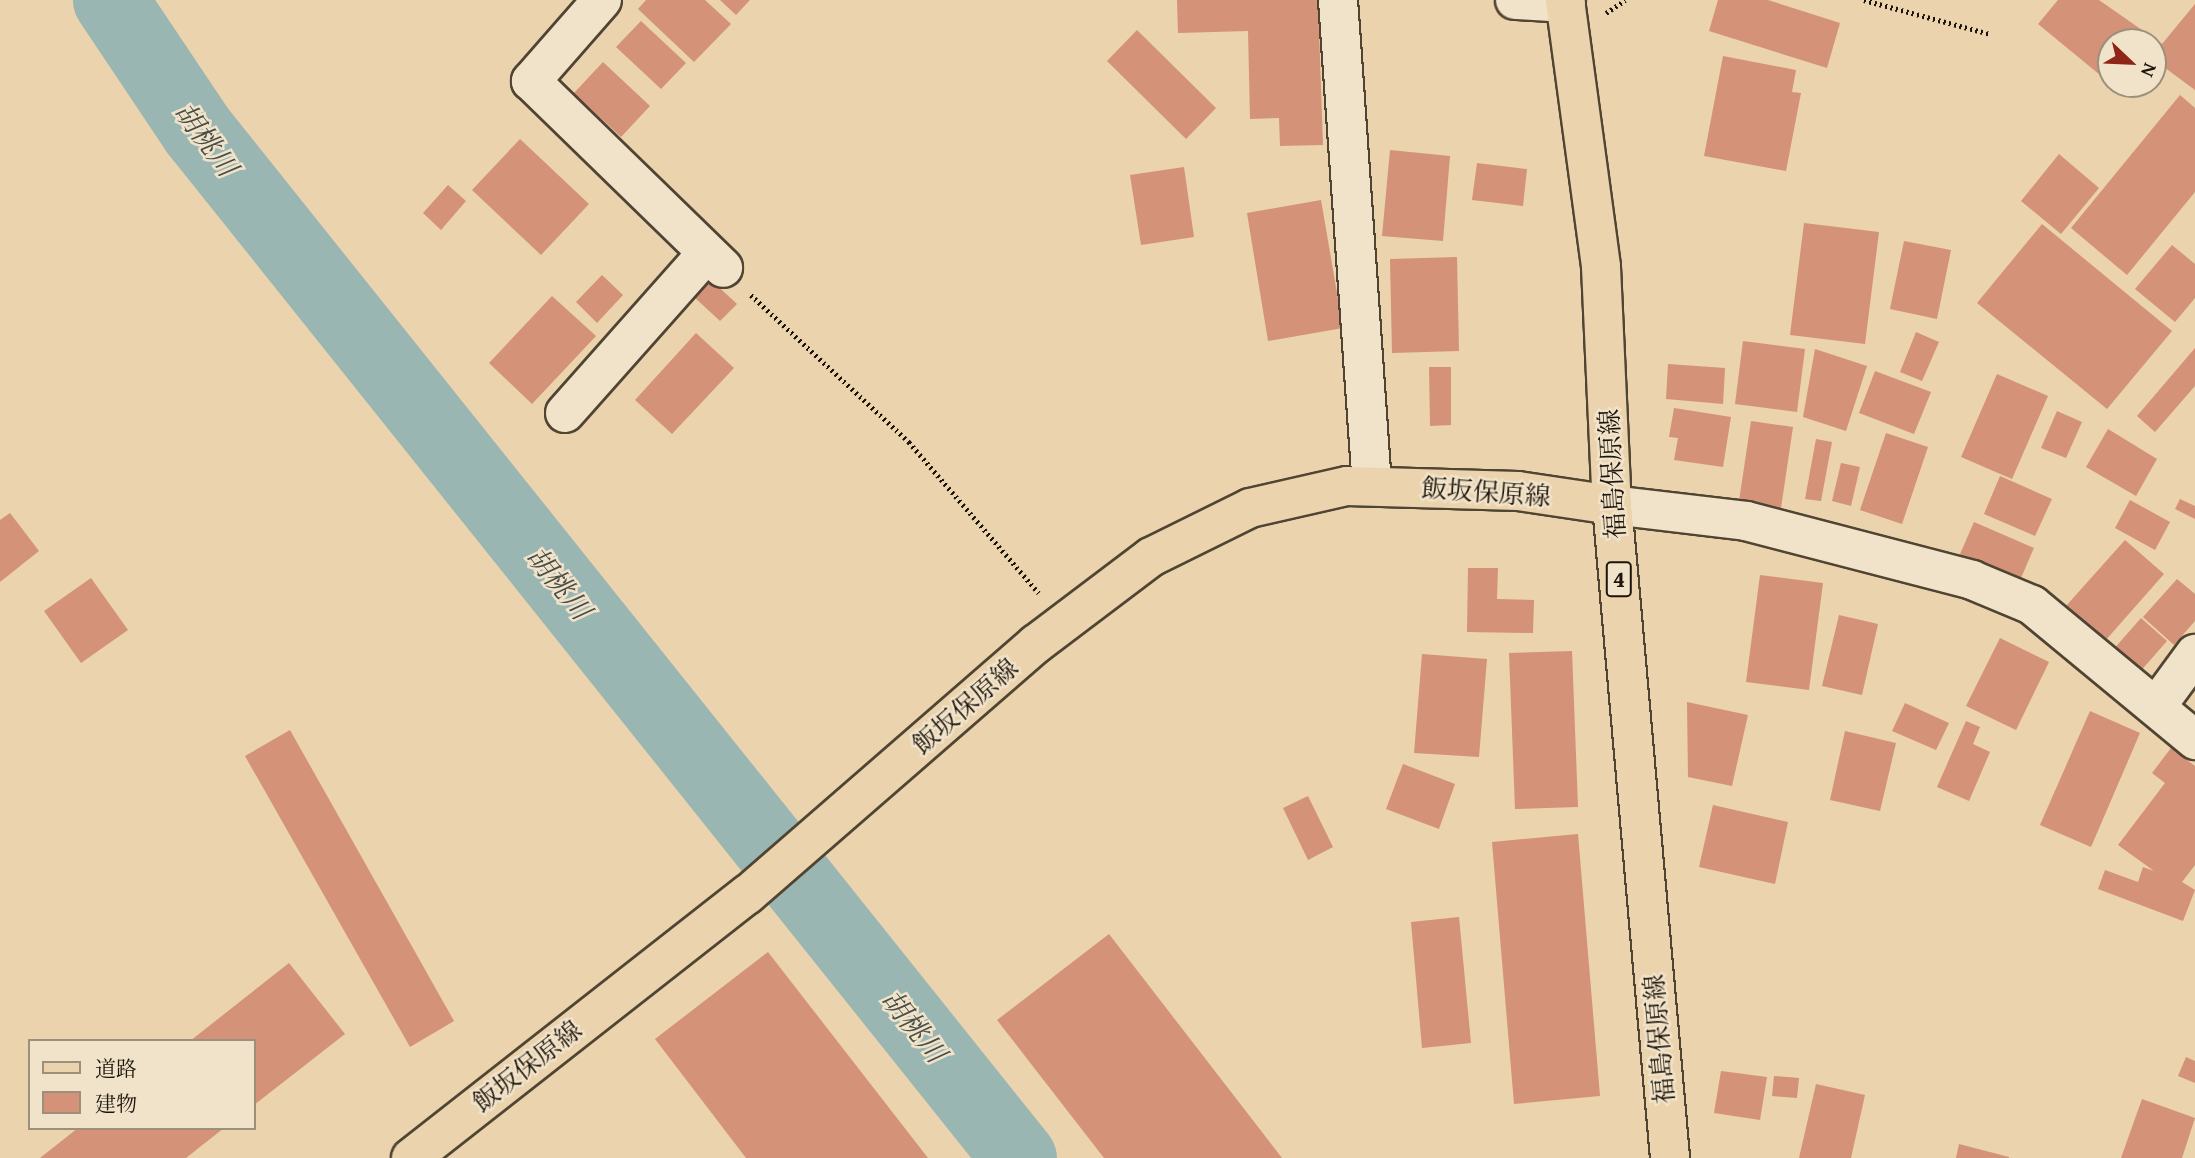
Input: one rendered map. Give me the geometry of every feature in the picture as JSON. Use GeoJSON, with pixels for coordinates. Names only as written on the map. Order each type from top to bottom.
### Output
{"type":"FeatureCollection","features":[{"type":"Feature","properties":{"kind":"main road","name":"福島保原線"},"geometry":{"type":"LineString","coordinates":[[1566,1],[1601,267],[1612,505],[1670,1158]]}},
{"type":"Feature","properties":{"kind":"main road","name":"飯坂保原線"},"geometry":{"type":"LineString","coordinates":[[411,1158],[747,895],[1062,624],[1151,556],[1250,508],[1373,485],[1518,491],[1612,505]]}},
{"type":"Feature","properties":{"kind":"street"},"geometry":{"type":"LineString","coordinates":[[565,413],[715,260],[531,81],[602,0]]}},
{"type":"Feature","properties":{"kind":"street"},"geometry":{"type":"LineString","coordinates":[[1338,0],[1373,485]]}},
{"type":"Feature","properties":{"kind":"street"},"geometry":{"type":"LineString","coordinates":[[1515,0],[1566,1]]}},
{"type":"Feature","properties":{"kind":"street"},"geometry":{"type":"LineString","coordinates":[[1612,505],[1746,521],[1972,580],[2032,605],[2195,740]]}},
{"type":"Feature","properties":{"kind":"street"},"geometry":{"type":"LineString","coordinates":[[2156,707],[2195,654]]}},
{"type":"Feature","properties":{"kind":"path"},"geometry":{"type":"LineString","coordinates":[[1864,0],[1990,34]]}},
{"type":"Feature","properties":{"kind":"path"},"geometry":{"type":"LineString","coordinates":[[715,260],[909,442],[1062,624]]}},
{"type":"Feature","properties":{"kind":"building"},"geometry":{"type":"Polygon","coordinates":[[[646,0],[705,0],[731,24],[694,62],[638,9],[646,0]]]}},
{"type":"Feature","properties":{"kind":"building"},"geometry":{"type":"Polygon","coordinates":[[[720,0],[750,0],[736,15],[720,0]]]}},
{"type":"Feature","properties":{"kind":"building"},"geometry":{"type":"Polygon","coordinates":[[[1177,0],[1318,0],[1323,145],[1280,146],[1279,118],[1250,119],[1248,31],[1178,33],[1177,0]]]}},
{"type":"Feature","properties":{"kind":"building"},"geometry":{"type":"Polygon","coordinates":[[[1718,0],[1768,0],[1840,23],[1827,68],[1709,31],[1718,0]]]}},
{"type":"Feature","properties":{"kind":"building"},"geometry":{"type":"Polygon","coordinates":[[[2058,0],[2099,0],[2139,28],[2097,28],[2097,72],[2038,24],[2058,0]]]}},
{"type":"Feature","properties":{"kind":"building"},"geometry":{"type":"Polygon","coordinates":[[[2195,4],[2195,90],[2167,69],[2167,38],[2195,4]]]}},
{"type":"Feature","properties":{"kind":"building"},"geometry":{"type":"Polygon","coordinates":[[[641,21],[686,63],[661,89],[616,47],[641,21]]]}},
{"type":"Feature","properties":{"kind":"building"},"geometry":{"type":"Polygon","coordinates":[[[1137,30],[1216,108],[1186,139],[1107,61],[1137,30]]]}},
{"type":"Feature","properties":{"kind":"building"},"geometry":{"type":"Polygon","coordinates":[[[1723,56],[1796,70],[1792,92],[1801,93],[1786,171],[1704,156],[1723,56]]]}},
{"type":"Feature","properties":{"kind":"building"},"geometry":{"type":"Polygon","coordinates":[[[603,62],[650,106],[621,137],[574,93],[603,62]]]}},
{"type":"Feature","properties":{"kind":"building"},"geometry":{"type":"Polygon","coordinates":[[[2180,95],[2195,108],[2195,192],[2127,275],[2071,228],[2180,95]]]}},
{"type":"Feature","properties":{"kind":"building"},"geometry":{"type":"Polygon","coordinates":[[[520,139],[589,204],[541,255],[472,190],[520,139]]]}},
{"type":"Feature","properties":{"kind":"building"},"geometry":{"type":"Polygon","coordinates":[[[1390,150],[1450,156],[1443,241],[1382,236],[1390,150]]]}},
{"type":"Feature","properties":{"kind":"building"},"geometry":{"type":"Polygon","coordinates":[[[2059,154],[2099,188],[2061,234],[2021,201],[2059,154]]]}},
{"type":"Feature","properties":{"kind":"building"},"geometry":{"type":"Polygon","coordinates":[[[1477,163],[1527,169],[1523,206],[1472,200],[1477,163]]]}},
{"type":"Feature","properties":{"kind":"building"},"geometry":{"type":"Polygon","coordinates":[[[1184,167],[1194,237],[1141,245],[1130,175],[1184,167]]]}},
{"type":"Feature","properties":{"kind":"building"},"geometry":{"type":"Polygon","coordinates":[[[448,185],[466,201],[441,230],[423,213],[448,185]]]}},
{"type":"Feature","properties":{"kind":"building"},"geometry":{"type":"Polygon","coordinates":[[[1321,200],[1343,328],[1268,341],[1247,213],[1321,200]]]}},
{"type":"Feature","properties":{"kind":"building"},"geometry":{"type":"Polygon","coordinates":[[[1804,223],[1879,232],[1865,344],[1790,335],[1804,223]]]}},
{"type":"Feature","properties":{"kind":"building"},"geometry":{"type":"Polygon","coordinates":[[[2042,224],[2172,331],[2107,409],[1977,303],[2042,224]]]}},
{"type":"Feature","properties":{"kind":"building"},"geometry":{"type":"Polygon","coordinates":[[[1904,241],[1951,250],[1937,319],[1890,309],[1904,241]]]}},
{"type":"Feature","properties":{"kind":"building"},"geometry":{"type":"Polygon","coordinates":[[[2172,245],[2195,264],[2195,298],[2175,322],[2135,289],[2172,245]]]}},
{"type":"Feature","properties":{"kind":"building"},"geometry":{"type":"Polygon","coordinates":[[[1457,257],[1459,351],[1392,353],[1390,259],[1457,257]]]}},
{"type":"Feature","properties":{"kind":"building"},"geometry":{"type":"Polygon","coordinates":[[[602,275],[623,295],[597,323],[576,302],[602,275]]]}},
{"type":"Feature","properties":{"kind":"building"},"geometry":{"type":"Polygon","coordinates":[[[710,279],[737,304],[720,321],[693,296],[710,279]]]}},
{"type":"Feature","properties":{"kind":"building"},"geometry":{"type":"Polygon","coordinates":[[[552,296],[596,336],[532,404],[489,363],[552,296]]]}},
{"type":"Feature","properties":{"kind":"building"},"geometry":{"type":"Polygon","coordinates":[[[1916,332],[1939,342],[1922,381],[1900,372],[1916,332]]]}},
{"type":"Feature","properties":{"kind":"building"},"geometry":{"type":"Polygon","coordinates":[[[696,333],[734,368],[672,434],[635,400],[696,333]]]}},
{"type":"Feature","properties":{"kind":"building"},"geometry":{"type":"Polygon","coordinates":[[[1743,341],[1805,349],[1797,412],[1735,404],[1743,341]]]}},
{"type":"Feature","properties":{"kind":"building"},"geometry":{"type":"Polygon","coordinates":[[[2195,348],[2195,386],[2155,432],[2137,416],[2195,348]]]}},
{"type":"Feature","properties":{"kind":"building"},"geometry":{"type":"Polygon","coordinates":[[[1815,349],[1867,366],[1846,431],[1803,417],[1815,349]]]}},
{"type":"Feature","properties":{"kind":"building"},"geometry":{"type":"Polygon","coordinates":[[[1668,364],[1725,368],[1723,404],[1666,399],[1668,364]]]}},
{"type":"Feature","properties":{"kind":"building"},"geometry":{"type":"Polygon","coordinates":[[[1429,367],[1451,367],[1451,425],[1430,426],[1429,367]]]}},
{"type":"Feature","properties":{"kind":"building"},"geometry":{"type":"Polygon","coordinates":[[[1875,371],[1931,392],[1914,434],[1859,413],[1875,371]]]}},
{"type":"Feature","properties":{"kind":"building"},"geometry":{"type":"Polygon","coordinates":[[[1997,374],[2048,396],[2012,479],[1961,457],[1997,374]]]}},
{"type":"Feature","properties":{"kind":"building"},"geometry":{"type":"Polygon","coordinates":[[[1674,408],[1731,417],[1723,467],[1674,460],[1678,438],[1669,437],[1674,408]]]}},
{"type":"Feature","properties":{"kind":"building"},"geometry":{"type":"Polygon","coordinates":[[[2057,411],[2082,422],[2066,458],[2041,448],[2057,411]]]}},
{"type":"Feature","properties":{"kind":"building"},"geometry":{"type":"Polygon","coordinates":[[[1751,421],[1793,427],[1781,508],[1739,501],[1751,421]]]}},
{"type":"Feature","properties":{"kind":"building"},"geometry":{"type":"Polygon","coordinates":[[[2108,429],[2157,459],[2136,496],[2086,467],[2108,429]]]}},
{"type":"Feature","properties":{"kind":"building"},"geometry":{"type":"Polygon","coordinates":[[[1886,433],[1928,447],[1902,524],[1860,510],[1886,433]]]}},
{"type":"Feature","properties":{"kind":"building"},"geometry":{"type":"Polygon","coordinates":[[[1816,439],[1832,442],[1821,501],[1805,499],[1816,439]]]}},
{"type":"Feature","properties":{"kind":"building"},"geometry":{"type":"Polygon","coordinates":[[[1841,463],[1860,467],[1851,506],[1832,501],[1841,463]]]}},
{"type":"Feature","properties":{"kind":"building"},"geometry":{"type":"Polygon","coordinates":[[[2000,476],[2052,499],[2035,536],[1984,514],[2000,476]]]}},
{"type":"Feature","properties":{"kind":"building"},"geometry":{"type":"Polygon","coordinates":[[[2180,499],[2195,506],[2195,519],[2175,509],[2180,499]]]}},
{"type":"Feature","properties":{"kind":"building"},"geometry":{"type":"Polygon","coordinates":[[[2130,500],[2170,522],[2155,550],[2115,528],[2130,500]]]}},
{"type":"Feature","properties":{"kind":"building"},"geometry":{"type":"Polygon","coordinates":[[[10,513],[39,551],[0,582],[0,520],[10,513]]]}},
{"type":"Feature","properties":{"kind":"building"},"geometry":{"type":"Polygon","coordinates":[[[1974,522],[2034,548],[2017,587],[1957,561],[1974,522]]]}},
{"type":"Feature","properties":{"kind":"building"},"geometry":{"type":"Polygon","coordinates":[[[2125,540],[2164,574],[2105,641],[2066,606],[2125,540]]]}},
{"type":"Feature","properties":{"kind":"building"},"geometry":{"type":"Polygon","coordinates":[[[1468,568],[1498,568],[1497,599],[1534,600],[1533,633],[1467,632],[1468,568]]]}},
{"type":"Feature","properties":{"kind":"building"},"geometry":{"type":"Polygon","coordinates":[[[1760,575],[1823,583],[1809,690],[1746,682],[1760,575]]]}},
{"type":"Feature","properties":{"kind":"building"},"geometry":{"type":"Polygon","coordinates":[[[91,578],[128,630],[81,663],[44,611],[91,578]]]}},
{"type":"Feature","properties":{"kind":"building"},"geometry":{"type":"Polygon","coordinates":[[[2177,579],[2195,594],[2195,621],[2174,645],[2143,617],[2177,579]]]}},
{"type":"Feature","properties":{"kind":"building"},"geometry":{"type":"Polygon","coordinates":[[[1839,615],[1878,624],[1862,695],[1822,686],[1839,615]]]}},
{"type":"Feature","properties":{"kind":"building"},"geometry":{"type":"Polygon","coordinates":[[[2141,618],[2167,641],[2138,674],[2112,651],[2141,618]]]}},
{"type":"Feature","properties":{"kind":"building"},"geometry":{"type":"Polygon","coordinates":[[[2000,638],[2049,662],[2016,730],[1966,706],[2000,638]]]}},
{"type":"Feature","properties":{"kind":"building"},"geometry":{"type":"Polygon","coordinates":[[[1572,651],[1578,807],[1515,809],[1509,653],[1572,651]]]}},
{"type":"Feature","properties":{"kind":"building"},"geometry":{"type":"Polygon","coordinates":[[[1422,654],[1487,659],[1479,757],[1414,753],[1422,654]]]}},
{"type":"Feature","properties":{"kind":"building"},"geometry":{"type":"Polygon","coordinates":[[[1687,702],[1748,715],[1732,786],[1688,777],[1687,702]]]}},
{"type":"Feature","properties":{"kind":"building"},"geometry":{"type":"Polygon","coordinates":[[[1905,703],[1949,723],[1936,750],[1892,731],[1905,703]]]}},
{"type":"Feature","properties":{"kind":"building"},"geometry":{"type":"Polygon","coordinates":[[[2090,711],[2140,733],[2091,847],[2040,825],[2090,711]]]}},
{"type":"Feature","properties":{"kind":"building"},"geometry":{"type":"Polygon","coordinates":[[[1966,721],[1980,727],[1973,744],[1990,752],[1969,801],[1937,787],[1966,721]]]}},
{"type":"Feature","properties":{"kind":"building"},"geometry":{"type":"Polygon","coordinates":[[[290,730],[454,1021],[410,1047],[245,756],[290,730]]]}},
{"type":"Feature","properties":{"kind":"building"},"geometry":{"type":"Polygon","coordinates":[[[1845,731],[1896,743],[1880,811],[1830,800],[1845,731]]]}},
{"type":"Feature","properties":{"kind":"building"},"geometry":{"type":"Polygon","coordinates":[[[2171,748],[2195,766],[2195,865],[2182,882],[2195,890],[2183,921],[2098,889],[2105,870],[2138,882],[2143,867],[2154,871],[2118,845],[2165,783],[2152,773],[2171,748]]]}},
{"type":"Feature","properties":{"kind":"building"},"geometry":{"type":"Polygon","coordinates":[[[1403,764],[1455,784],[1439,829],[1386,809],[1403,764]]]}},
{"type":"Feature","properties":{"kind":"building"},"geometry":{"type":"Polygon","coordinates":[[[1308,796],[1333,847],[1308,860],[1283,808],[1308,796]]]}},
{"type":"Feature","properties":{"kind":"building"},"geometry":{"type":"Polygon","coordinates":[[[1713,805],[1788,822],[1775,884],[1699,867],[1713,805]]]}},
{"type":"Feature","properties":{"kind":"building"},"geometry":{"type":"Polygon","coordinates":[[[1578,834],[1600,1096],[1514,1104],[1492,842],[1578,834]]]}},
{"type":"Feature","properties":{"kind":"building"},"geometry":{"type":"Polygon","coordinates":[[[1459,917],[1471,1043],[1422,1048],[1411,922],[1459,917]]]}},
{"type":"Feature","properties":{"kind":"building"},"geometry":{"type":"Polygon","coordinates":[[[1109,934],[1282,1158],[1104,1158],[997,1020],[1109,934]]]}},
{"type":"Feature","properties":{"kind":"building"},"geometry":{"type":"Polygon","coordinates":[[[768,952],[928,1158],[746,1158],[655,1039],[768,952]]]}},
{"type":"Feature","properties":{"kind":"building"},"geometry":{"type":"Polygon","coordinates":[[[289,963],[345,1034],[256,1103],[256,1039],[193,1039],[289,963]]]}},
{"type":"Feature","properties":{"kind":"building"},"geometry":{"type":"Polygon","coordinates":[[[2186,1057],[2195,1061],[2195,1083],[2178,1076],[2186,1057]]]}},
{"type":"Feature","properties":{"kind":"building"},"geometry":{"type":"Polygon","coordinates":[[[1721,1071],[1767,1077],[1760,1120],[1714,1113],[1721,1071]]]}},
{"type":"Feature","properties":{"kind":"building"},"geometry":{"type":"Polygon","coordinates":[[[1774,1076],[1799,1078],[1797,1098],[1772,1096],[1774,1076]]]}},
{"type":"Feature","properties":{"kind":"building"},"geometry":{"type":"Polygon","coordinates":[[[1816,1084],[1865,1095],[1851,1158],[1799,1158],[1816,1084]]]}},
{"type":"Feature","properties":{"kind":"building"},"geometry":{"type":"Polygon","coordinates":[[[2142,1099],[2195,1118],[2182,1158],[2121,1158],[2142,1099]]]}},
{"type":"Feature","properties":{"kind":"building"},"geometry":{"type":"Polygon","coordinates":[[[75,1130],[221,1130],[186,1158],[40,1158],[75,1130]]]}},
{"type":"Feature","properties":{"kind":"building"},"geometry":{"type":"Polygon","coordinates":[[[1959,1144],[2009,1157],[2009,1158],[1956,1158],[1959,1144]]]}},
{"type":"Feature","properties":{"kind":"waterway","name":"胡桃川"},"geometry":{"type":"LineString","coordinates":[[110,0],[197,130],[1019,1158]]}}]}
